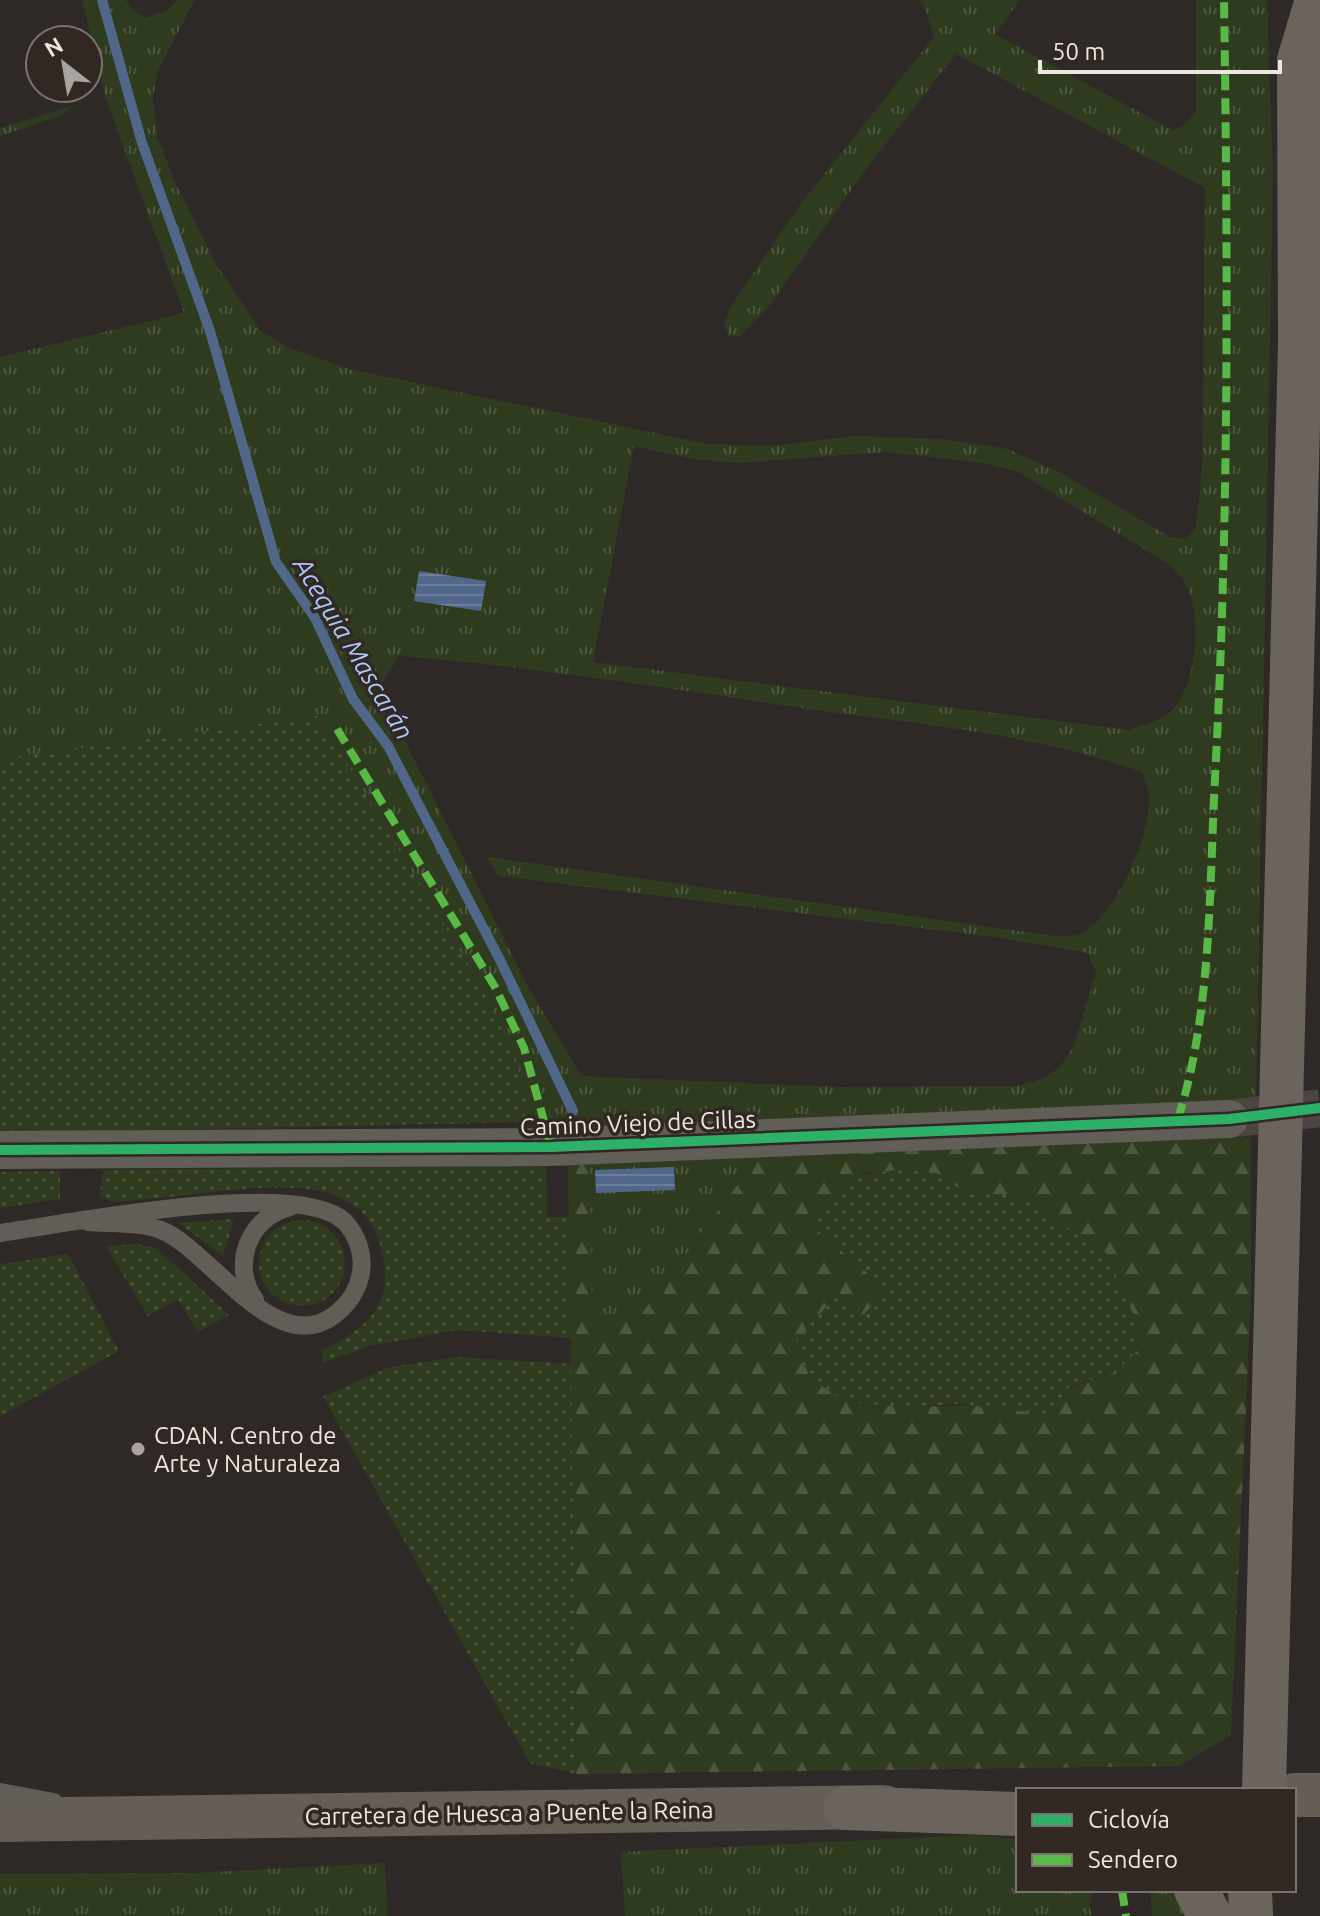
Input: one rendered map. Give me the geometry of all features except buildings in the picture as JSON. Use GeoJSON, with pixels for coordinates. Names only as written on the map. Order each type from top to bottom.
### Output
{"type":"FeatureCollection","features":[{"type":"Feature","properties":{"kind":"highway"},"geometry":{"type":"LineString","coordinates":[[1264,1788],[1300,344],[1299,60],[1317,0]]}},
{"type":"Feature","properties":{"kind":"highway"},"geometry":{"type":"LineString","coordinates":[[845,1808],[1016,1814]]}},
{"type":"Feature","properties":{"kind":"highway"},"geometry":{"type":"LineString","coordinates":[[1197,1892],[1210,1916]]}},
{"type":"Feature","properties":{"kind":"highway"},"geometry":{"type":"LineString","coordinates":[[1250,1892],[1251,1916]]}},
{"type":"Feature","properties":{"kind":"main road"},"geometry":{"type":"LineString","coordinates":[[1296,1795],[1320,1795]]}},
{"type":"Feature","properties":{"kind":"main road","name":"Carretera de Huesca a Puente la Reina"},"geometry":{"type":"LineString","coordinates":[[0,1820],[1016,1803]]}},
{"type":"Feature","properties":{"kind":"street","name":"Camino Viejo de Cillas"},"geometry":{"type":"LineString","coordinates":[[0,1150],[551,1147],[1229,1119]]}},
{"type":"Feature","properties":{"kind":"lane"},"geometry":{"type":"LineString","coordinates":[[0,1233],[209,1205],[323,1208],[343,1221],[357,1239],[363,1262],[359,1285],[347,1306],[328,1320],[305,1325],[282,1321],[262,1309],[177,1238],[160,1230],[88,1222]]}},
{"type":"Feature","properties":{"kind":"lane"},"geometry":{"type":"LineString","coordinates":[[262,1309],[248,1291],[243,1268],[246,1244],[258,1224],[277,1210],[300,1205]]}},
{"type":"Feature","properties":{"kind":"lane"},"geometry":{"type":"LineString","coordinates":[[0,1792],[140,1817]]}},
{"type":"Feature","properties":{"kind":"green space"},"geometry":{"type":"Polygon","coordinates":[[[82,0],[126,0],[132,10],[146,18],[168,10],[178,0],[195,0],[158,70],[153,97],[157,136],[175,182],[216,264],[260,330],[287,347],[349,369],[708,444],[771,446],[856,436],[943,439],[1007,449],[1059,472],[1170,537],[1186,539],[1196,527],[1202,469],[1205,188],[956,54],[866,169],[769,306],[739,337],[728,336],[724,322],[731,306],[802,202],[934,37],[925,8],[918,0],[1020,0],[995,34],[1174,131],[1187,123],[1196,110],[1196,0],[1267,0],[1273,177],[1256,1098],[1099,1110],[534,1134],[516,1059],[475,976],[318,716],[0,759],[0,357],[184,313],[105,96],[104,24],[88,24],[82,0]],[[634,446],[593,662],[1129,730],[1167,714],[1184,693],[1193,664],[1196,631],[1192,601],[1183,579],[1170,565],[1018,472],[983,463],[884,452],[738,463],[692,459],[634,446]],[[399,656],[374,696],[401,733],[530,990],[582,1076],[841,1087],[1017,1086],[1042,1079],[1059,1068],[1073,1048],[1096,973],[1088,953],[1002,938],[498,876],[487,857],[1056,936],[1076,935],[1094,925],[1107,910],[1119,893],[1138,851],[1145,831],[1149,796],[1142,772],[1061,748],[977,732],[553,672],[399,656]]]}},
{"type":"Feature","properties":{"kind":"green space"},"geometry":{"type":"Polygon","coordinates":[[[75,105],[60,116],[0,136],[0,128],[75,105]]]}},
{"type":"Feature","properties":{"kind":"green space"},"geometry":{"type":"Polygon","coordinates":[[[318,716],[475,976],[516,1059],[533,1122],[0,1133],[0,759],[318,716]]]}},
{"type":"Feature","properties":{"kind":"green space"},"geometry":{"type":"Polygon","coordinates":[[[1251,1137],[1251,1294],[1231,1735],[1179,1766],[576,1774],[568,1165],[590,1164],[592,1321],[640,1316],[758,1157],[1251,1137]],[[903,1170],[862,1173],[886,1289],[862,1317],[836,1295],[847,1402],[907,1407],[1060,1403],[1068,1389],[1117,1371],[1106,1253],[1015,1194],[977,1194],[957,1187],[936,1173],[903,1170]]]}},
{"type":"Feature","properties":{"kind":"green space"},"geometry":{"type":"Polygon","coordinates":[[[758,1157],[640,1316],[591,1321],[590,1164],[758,1157]]]}},
{"type":"Feature","properties":{"kind":"green space"},"geometry":{"type":"Polygon","coordinates":[[[546,1165],[547,1217],[569,1217],[571,1338],[457,1330],[369,1346],[323,1363],[321,1351],[364,1324],[373,1314],[383,1291],[385,1278],[380,1245],[369,1221],[352,1204],[331,1194],[279,1187],[113,1202],[100,1195],[103,1170],[546,1165]]]}},
{"type":"Feature","properties":{"kind":"green space"},"geometry":{"type":"Polygon","coordinates":[[[903,1170],[936,1173],[957,1187],[977,1194],[1015,1194],[1106,1253],[1136,1320],[1137,1351],[1117,1371],[1068,1388],[1060,1403],[1043,1414],[959,1404],[907,1407],[847,1402],[815,1382],[792,1346],[836,1295],[862,1317],[886,1289],[811,1225],[839,1188],[848,1182],[869,1174],[903,1170]]]}},
{"type":"Feature","properties":{"kind":"green space"},"geometry":{"type":"Polygon","coordinates":[[[60,1171],[60,1199],[0,1208],[0,1172],[60,1171]]]}},
{"type":"Feature","properties":{"kind":"green space"},"geometry":{"type":"Polygon","coordinates":[[[234,1219],[223,1256],[179,1223],[234,1219]]]}},
{"type":"Feature","properties":{"kind":"green space"},"geometry":{"type":"Polygon","coordinates":[[[302,1220],[319,1223],[333,1232],[342,1246],[345,1263],[342,1280],[333,1294],[319,1303],[302,1306],[285,1303],[271,1294],[262,1280],[259,1263],[262,1246],[271,1232],[285,1223],[302,1220]]]}},
{"type":"Feature","properties":{"kind":"green space"},"geometry":{"type":"Polygon","coordinates":[[[137,1244],[156,1248],[229,1315],[198,1332],[178,1299],[148,1316],[106,1246],[137,1244]]]}},
{"type":"Feature","properties":{"kind":"green space"},"geometry":{"type":"Polygon","coordinates":[[[68,1254],[119,1351],[0,1416],[0,1264],[68,1254]]]}},
{"type":"Feature","properties":{"kind":"green space"},"geometry":{"type":"Polygon","coordinates":[[[459,1357],[571,1364],[576,1774],[530,1763],[323,1397],[390,1367],[459,1357]]]}},
{"type":"Feature","properties":{"kind":"green space"},"geometry":{"type":"Polygon","coordinates":[[[972,1835],[1016,1839],[1016,1892],[1092,1892],[1089,1904],[1092,1916],[625,1916],[621,1852],[972,1835]]]}},
{"type":"Feature","properties":{"kind":"green space"},"geometry":{"type":"Polygon","coordinates":[[[385,1863],[387,1916],[0,1916],[0,1874],[194,1873],[385,1863]]]}},
{"type":"Feature","properties":{"kind":"green space"},"geometry":{"type":"Polygon","coordinates":[[[1150,1892],[1174,1892],[1186,1916],[1152,1916],[1150,1892]]]}},
{"type":"Feature","properties":{"kind":"water"},"geometry":{"type":"Polygon","coordinates":[[[419,571],[486,581],[481,611],[414,601],[419,571]]]}},
{"type":"Feature","properties":{"kind":"water"},"geometry":{"type":"Polygon","coordinates":[[[674,1167],[675,1190],[596,1193],[595,1170],[674,1167]]]}},
{"type":"Feature","properties":{"kind":"waterway","name":"Acequia Mascarán"},"geometry":{"type":"LineString","coordinates":[[102,0],[142,143],[210,331],[276,562],[315,618],[353,699],[388,746],[499,958],[573,1111]]}},
{"type":"Feature","properties":{"kind":"tunnel"},"geometry":{"type":"LineString","coordinates":[[1229,1119],[1320,1108]]}},
{"type":"Feature","properties":{"kind":"marked path"},"geometry":{"type":"LineString","coordinates":[[1178,1119],[1189,1078],[1203,993],[1220,681],[1226,389],[1224,0]]}},
{"type":"Feature","properties":{"kind":"marked path"},"geometry":{"type":"LineString","coordinates":[[337,729],[495,987],[524,1048],[551,1147]]}},
{"type":"Feature","properties":{"kind":"marked path"},"geometry":{"type":"LineString","coordinates":[[1122,1892],[1126,1916]]}},
{"type":"Feature","properties":{"kind":"cycle path"},"geometry":{"type":"LineString","coordinates":[[0,1150],[551,1147],[1229,1119],[1320,1108]]}},
{"type":"Feature","properties":{"kind":"place","name":"CDAN. Centro de Arte y Naturaleza"},"geometry":{"type":"Point","coordinates":[138,1449]}}]}
